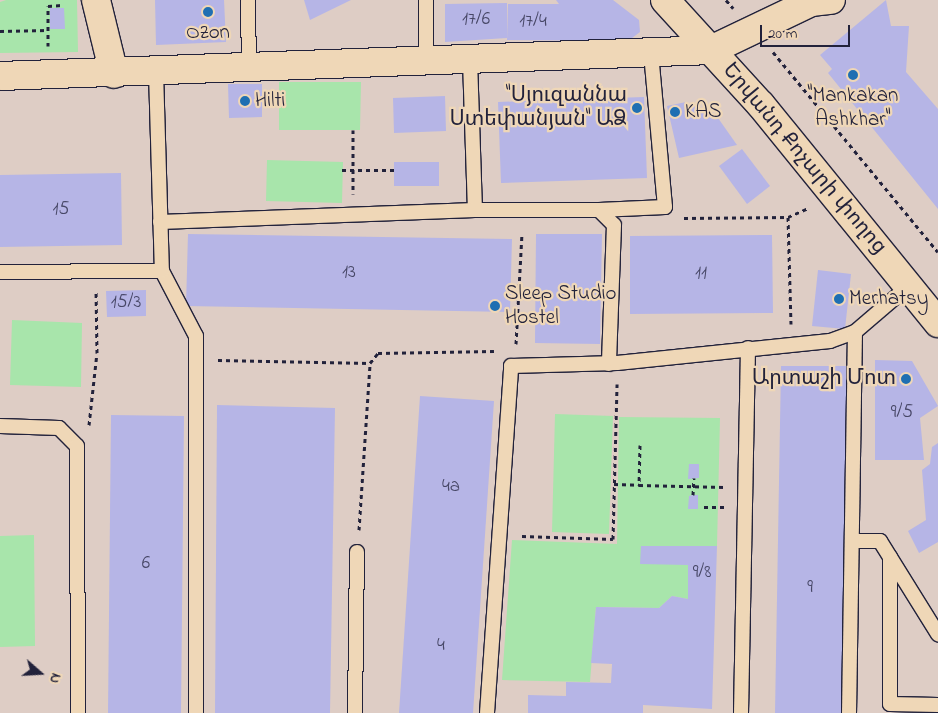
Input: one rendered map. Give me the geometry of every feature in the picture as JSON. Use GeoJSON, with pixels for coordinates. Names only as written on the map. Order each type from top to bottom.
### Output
{"type":"FeatureCollection","features":[{"type":"Feature","properties":{"kind":"street"},"geometry":{"type":"LineString","coordinates":[[96,0],[114,74]]}},
{"type":"Feature","properties":{"kind":"street","name":"Երվանդ Քոչարի փողոց"},"geometry":{"type":"LineString","coordinates":[[665,0],[716,47],[938,303]]}},
{"type":"Feature","properties":{"kind":"street","name":"Երվանդ Քոչարի փողոց"},"geometry":{"type":"LineString","coordinates":[[680,0],[716,47],[910,284],[938,323]]}},
{"type":"Feature","properties":{"kind":"street"},"geometry":{"type":"LineString","coordinates":[[0,76],[114,74],[651,54],[716,47],[811,2],[831,0]]}},
{"type":"Feature","properties":{"kind":"lane"},"geometry":{"type":"LineString","coordinates":[[248,0],[249,69]]}},
{"type":"Feature","properties":{"kind":"lane"},"geometry":{"type":"LineString","coordinates":[[426,0],[426,61]]}},
{"type":"Feature","properties":{"kind":"lane"},"geometry":{"type":"LineString","coordinates":[[160,222],[475,210],[599,210],[665,207],[651,54]]}},
{"type":"Feature","properties":{"kind":"lane"},"geometry":{"type":"LineString","coordinates":[[470,60],[475,210]]}},
{"type":"Feature","properties":{"kind":"lane"},"geometry":{"type":"LineString","coordinates":[[156,72],[162,272],[196,336],[196,713]]}},
{"type":"Feature","properties":{"kind":"lane"},"geometry":{"type":"LineString","coordinates":[[599,210],[614,225],[613,363]]}},
{"type":"Feature","properties":{"kind":"lane"},"geometry":{"type":"LineString","coordinates":[[0,272],[162,272]]}},
{"type":"Feature","properties":{"kind":"lane"},"geometry":{"type":"LineString","coordinates":[[487,713],[511,366],[613,363],[830,341],[855,332],[910,284]]}},
{"type":"Feature","properties":{"kind":"lane"},"geometry":{"type":"LineString","coordinates":[[849,713],[855,332]]}},
{"type":"Feature","properties":{"kind":"lane"},"geometry":{"type":"LineString","coordinates":[[741,713],[748,348]]}},
{"type":"Feature","properties":{"kind":"lane"},"geometry":{"type":"LineString","coordinates":[[0,426],[59,428],[77,446],[78,713]]}},
{"type":"Feature","properties":{"kind":"lane"},"geometry":{"type":"LineString","coordinates":[[852,541],[880,541],[938,634]]}},
{"type":"Feature","properties":{"kind":"lane"},"geometry":{"type":"LineString","coordinates":[[355,713],[357,552]]}},
{"type":"Feature","properties":{"kind":"lane"},"geometry":{"type":"LineString","coordinates":[[890,556],[890,704],[938,705]]}},
{"type":"Feature","properties":{"kind":"path"},"geometry":{"type":"LineString","coordinates":[[726,0],[938,252]]}},
{"type":"Feature","properties":{"kind":"path"},"geometry":{"type":"LineString","coordinates":[[49,75],[48,6],[62,5]]}},
{"type":"Feature","properties":{"kind":"path"},"geometry":{"type":"LineString","coordinates":[[0,30],[48,30]]}},
{"type":"Feature","properties":{"kind":"path"},"geometry":{"type":"LineString","coordinates":[[353,130],[353,214]]}},
{"type":"Feature","properties":{"kind":"path"},"geometry":{"type":"LineString","coordinates":[[342,170],[394,170]]}},
{"type":"Feature","properties":{"kind":"path"},"geometry":{"type":"LineString","coordinates":[[681,218],[788,217],[811,206]]}},
{"type":"Feature","properties":{"kind":"path"},"geometry":{"type":"LineString","coordinates":[[511,366],[516,351],[523,210]]}},
{"type":"Feature","properties":{"kind":"path"},"geometry":{"type":"LineString","coordinates":[[788,217],[791,324]]}},
{"type":"Feature","properties":{"kind":"path"},"geometry":{"type":"LineString","coordinates":[[77,446],[92,420],[96,272]]}},
{"type":"Feature","properties":{"kind":"path"},"geometry":{"type":"LineString","coordinates":[[357,552],[370,363],[378,353],[516,351]]}},
{"type":"Feature","properties":{"kind":"path"},"geometry":{"type":"LineString","coordinates":[[196,359],[370,363]]}},
{"type":"Feature","properties":{"kind":"path"},"geometry":{"type":"LineString","coordinates":[[499,535],[613,539],[613,363]]}},
{"type":"Feature","properties":{"kind":"path"},"geometry":{"type":"LineString","coordinates":[[639,485],[640,445]]}},
{"type":"Feature","properties":{"kind":"path"},"geometry":{"type":"LineString","coordinates":[[693,495],[694,478]]}},
{"type":"Feature","properties":{"kind":"path"},"geometry":{"type":"LineString","coordinates":[[614,484],[744,487]]}},
{"type":"Feature","properties":{"kind":"green space"},"geometry":{"type":"Polygon","coordinates":[[[6,0],[77,0],[78,52],[0,53],[0,2],[6,0]]]}},
{"type":"Feature","properties":{"kind":"green space"},"geometry":{"type":"Polygon","coordinates":[[[279,82],[361,82],[360,130],[279,130],[279,82]]]}},
{"type":"Feature","properties":{"kind":"green space"},"geometry":{"type":"Polygon","coordinates":[[[267,160],[343,162],[342,203],[266,201],[267,160]]]}},
{"type":"Feature","properties":{"kind":"green space"},"geometry":{"type":"Polygon","coordinates":[[[12,320],[82,323],[81,387],[10,385],[12,320]]]}},
{"type":"Feature","properties":{"kind":"green space"},"geometry":{"type":"Polygon","coordinates":[[[555,414],[613,416],[609,534],[552,532],[555,414]]]}},
{"type":"Feature","properties":{"kind":"green space"},"geometry":{"type":"Polygon","coordinates":[[[619,417],[720,418],[717,546],[688,546],[688,599],[672,596],[659,608],[596,607],[590,682],[502,680],[512,540],[617,544],[619,417]]]}},
{"type":"Feature","properties":{"kind":"green space"},"geometry":{"type":"Polygon","coordinates":[[[34,535],[35,646],[0,647],[0,536],[34,535]]]}},
{"type":"Feature","properties":{"kind":"building"},"geometry":{"type":"Polygon","coordinates":[[[155,0],[224,0],[226,42],[156,45],[155,0]]]}},
{"type":"Feature","properties":{"kind":"building"},"geometry":{"type":"Polygon","coordinates":[[[304,0],[351,0],[310,20],[304,0]]]}},
{"type":"Feature","properties":{"kind":"building"},"geometry":{"type":"Polygon","coordinates":[[[556,0],[613,0],[639,20],[640,32],[628,41],[507,40],[508,4],[559,4],[556,0]]]}},
{"type":"Feature","properties":{"kind":"building"},"geometry":{"type":"Polygon","coordinates":[[[886,0],[891,26],[909,26],[906,72],[938,109],[938,209],[828,73],[832,69],[820,55],[886,0]]]}},
{"type":"Feature","properties":{"kind":"building"},"geometry":{"type":"Polygon","coordinates":[[[507,3],[507,38],[445,42],[445,4],[507,3]]]}},
{"type":"Feature","properties":{"kind":"building"},"geometry":{"type":"Polygon","coordinates":[[[50,8],[64,8],[65,29],[50,29],[50,8]]]}},
{"type":"Feature","properties":{"kind":"building","name":"Hilti"},"geometry":{"type":"Polygon","coordinates":[[[228,84],[262,84],[262,117],[229,118],[228,84]]]}},
{"type":"Feature","properties":{"kind":"building"},"geometry":{"type":"Polygon","coordinates":[[[445,96],[446,131],[394,133],[393,98],[445,96]]]}},
{"type":"Feature","properties":{"kind":"building"},"geometry":{"type":"Polygon","coordinates":[[[644,97],[647,178],[501,183],[498,102],[644,97]]]}},
{"type":"Feature","properties":{"kind":"building"},"geometry":{"type":"Polygon","coordinates":[[[686,102],[718,118],[737,145],[679,158],[667,106],[686,102]]]}},
{"type":"Feature","properties":{"kind":"building"},"geometry":{"type":"Polygon","coordinates":[[[742,149],[770,186],[747,204],[719,166],[742,149]]]}},
{"type":"Feature","properties":{"kind":"building"},"geometry":{"type":"Polygon","coordinates":[[[394,162],[439,162],[439,186],[394,186],[394,162]]]}},
{"type":"Feature","properties":{"kind":"building"},"geometry":{"type":"Polygon","coordinates":[[[121,173],[122,245],[0,247],[0,175],[121,173]]]}},
{"type":"Feature","properties":{"kind":"building"},"geometry":{"type":"Polygon","coordinates":[[[188,234],[512,239],[510,312],[186,306],[188,234]]]}},
{"type":"Feature","properties":{"kind":"building"},"geometry":{"type":"Polygon","coordinates":[[[536,234],[602,234],[600,344],[535,343],[536,234]]]}},
{"type":"Feature","properties":{"kind":"building"},"geometry":{"type":"Polygon","coordinates":[[[772,235],[773,313],[630,314],[630,236],[772,235]]]}},
{"type":"Feature","properties":{"kind":"building"},"geometry":{"type":"Polygon","coordinates":[[[818,270],[851,274],[845,329],[812,326],[818,270]]]}},
{"type":"Feature","properties":{"kind":"building"},"geometry":{"type":"Polygon","coordinates":[[[146,290],[146,316],[107,317],[106,291],[146,290]]]}},
{"type":"Feature","properties":{"kind":"building"},"geometry":{"type":"Polygon","coordinates":[[[875,360],[912,361],[938,406],[920,418],[924,460],[875,460],[875,360]]]}},
{"type":"Feature","properties":{"kind":"building"},"geometry":{"type":"Polygon","coordinates":[[[781,366],[847,366],[842,713],[775,713],[781,366]]]}},
{"type":"Feature","properties":{"kind":"building"},"geometry":{"type":"Polygon","coordinates":[[[420,396],[494,401],[473,713],[399,713],[420,396]]]}},
{"type":"Feature","properties":{"kind":"building"},"geometry":{"type":"Polygon","coordinates":[[[217,405],[335,408],[330,713],[215,713],[217,405]]]}},
{"type":"Feature","properties":{"kind":"building"},"geometry":{"type":"Polygon","coordinates":[[[111,415],[184,416],[181,713],[108,713],[111,415]]]}},
{"type":"Feature","properties":{"kind":"building"},"geometry":{"type":"Polygon","coordinates":[[[938,443],[938,542],[919,553],[908,531],[926,520],[922,470],[930,464],[932,447],[938,443]]]}},
{"type":"Feature","properties":{"kind":"building"},"geometry":{"type":"Polygon","coordinates":[[[689,464],[699,464],[699,478],[688,479],[689,464]]]}},
{"type":"Feature","properties":{"kind":"building"},"geometry":{"type":"Polygon","coordinates":[[[698,495],[698,509],[688,509],[689,496],[698,495]]]}},
{"type":"Feature","properties":{"kind":"building"},"geometry":{"type":"Polygon","coordinates":[[[641,546],[717,546],[712,709],[643,705],[643,713],[528,713],[528,695],[566,696],[566,682],[611,683],[612,664],[591,663],[596,607],[659,608],[672,596],[688,599],[688,565],[640,564],[641,546]]]}},
{"type":"Feature","properties":{"kind":"place","name":"Ozon"},"geometry":{"type":"Point","coordinates":[208,12]}},
{"type":"Feature","properties":{"kind":"place","name":"\"Mankakan Ashkhar\""},"geometry":{"type":"Point","coordinates":[853,75]}},
{"type":"Feature","properties":{"kind":"place","name":"Hilti"},"geometry":{"type":"Point","coordinates":[245,101]}},
{"type":"Feature","properties":{"kind":"place","name":"\"Սյուզաննա Ստեփանյան\" ԱՁ"},"geometry":{"type":"Point","coordinates":[637,108]}},
{"type":"Feature","properties":{"kind":"place","name":"KAS"},"geometry":{"type":"Point","coordinates":[675,112]}},
{"type":"Feature","properties":{"kind":"place","name":"Merhatsy"},"geometry":{"type":"Point","coordinates":[839,299]}},
{"type":"Feature","properties":{"kind":"place","name":"Sleep Studio Hostel"},"geometry":{"type":"Point","coordinates":[495,306]}},
{"type":"Feature","properties":{"kind":"place","name":"Արտաշի Մոտ"},"geometry":{"type":"Point","coordinates":[906,379]}}]}
